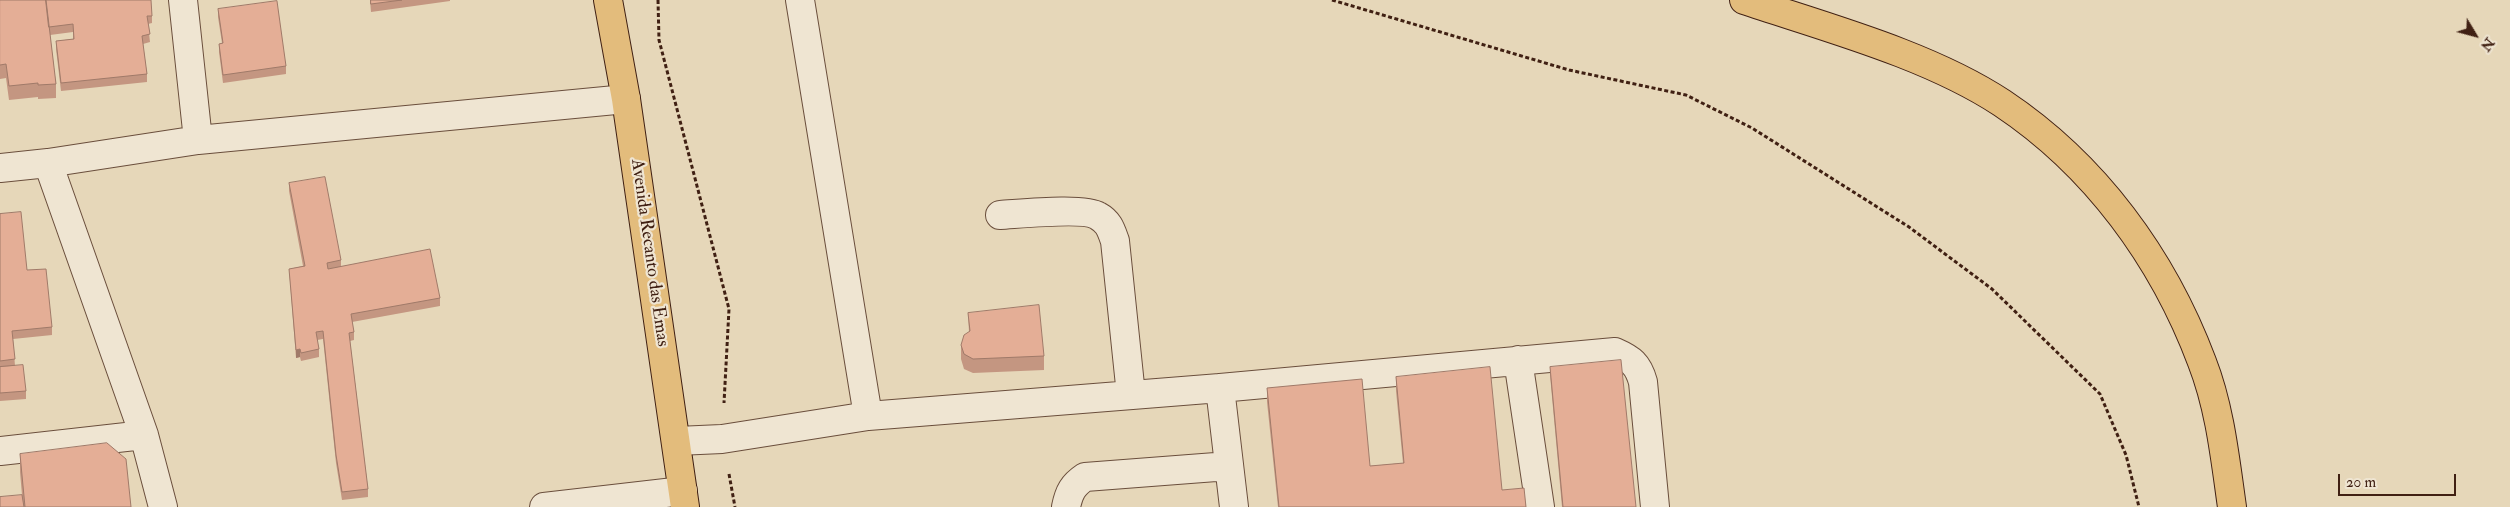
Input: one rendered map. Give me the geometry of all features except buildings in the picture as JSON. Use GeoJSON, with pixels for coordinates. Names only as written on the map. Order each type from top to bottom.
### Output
{"type":"FeatureCollection","features":[{"type":"Feature","properties":{"kind":"main road","name":"Avenida Recanto das Emas"},"geometry":{"type":"LineString","coordinates":[[608,0],[626,99],[684,499]]}},
{"type":"Feature","properties":{"kind":"main road"},"geometry":{"type":"LineString","coordinates":[[1744,0],[1884,47],[1948,74],[2002,103],[2055,142],[2098,184],[2136,233],[2174,299],[2203,362],[2219,422],[2232,507]]}},
{"type":"Feature","properties":{"kind":"street"},"geometry":{"type":"LineString","coordinates":[[183,0],[198,140]]}},
{"type":"Feature","properties":{"kind":"street"},"geometry":{"type":"LineString","coordinates":[[800,0],[868,416]]}},
{"type":"Feature","properties":{"kind":"street"},"geometry":{"type":"LineString","coordinates":[[0,168],[48,163],[198,140],[626,99]]}},
{"type":"Feature","properties":{"kind":"street"},"geometry":{"type":"LineString","coordinates":[[48,163],[144,435],[163,507]]}},
{"type":"Feature","properties":{"kind":"street"},"geometry":{"type":"LineString","coordinates":[[1000,214],[1082,212],[1097,215],[1110,226],[1115,241],[1132,395]]}},
{"type":"Feature","properties":{"kind":"street"},"geometry":{"type":"LineString","coordinates":[[677,441],[722,438],[868,416],[1220,388],[1615,352],[1632,360],[1639,368],[1643,382],[1655,507]]}},
{"type":"Feature","properties":{"kind":"street"},"geometry":{"type":"LineString","coordinates":[[1518,360],[1540,507]]}},
{"type":"Feature","properties":{"kind":"street"},"geometry":{"type":"LineString","coordinates":[[1220,388],[1234,507]]}},
{"type":"Feature","properties":{"kind":"street"},"geometry":{"type":"LineString","coordinates":[[0,451],[144,435]]}},
{"type":"Feature","properties":{"kind":"street"},"geometry":{"type":"LineString","coordinates":[[1066,507],[1068,496],[1075,484],[1086,477],[1230,466]]}},
{"type":"Feature","properties":{"kind":"street"},"geometry":{"type":"LineString","coordinates":[[544,507],[684,499]]}},
{"type":"Feature","properties":{"kind":"path"},"geometry":{"type":"LineString","coordinates":[[658,0],[659,40],[729,309],[722,438],[735,507]]}},
{"type":"Feature","properties":{"kind":"path"},"geometry":{"type":"LineString","coordinates":[[1332,0],[1569,70],[1686,94],[1752,128],[1909,227],[1992,288],[2040,335],[2100,394],[2126,455],[2139,507]]}}]}
